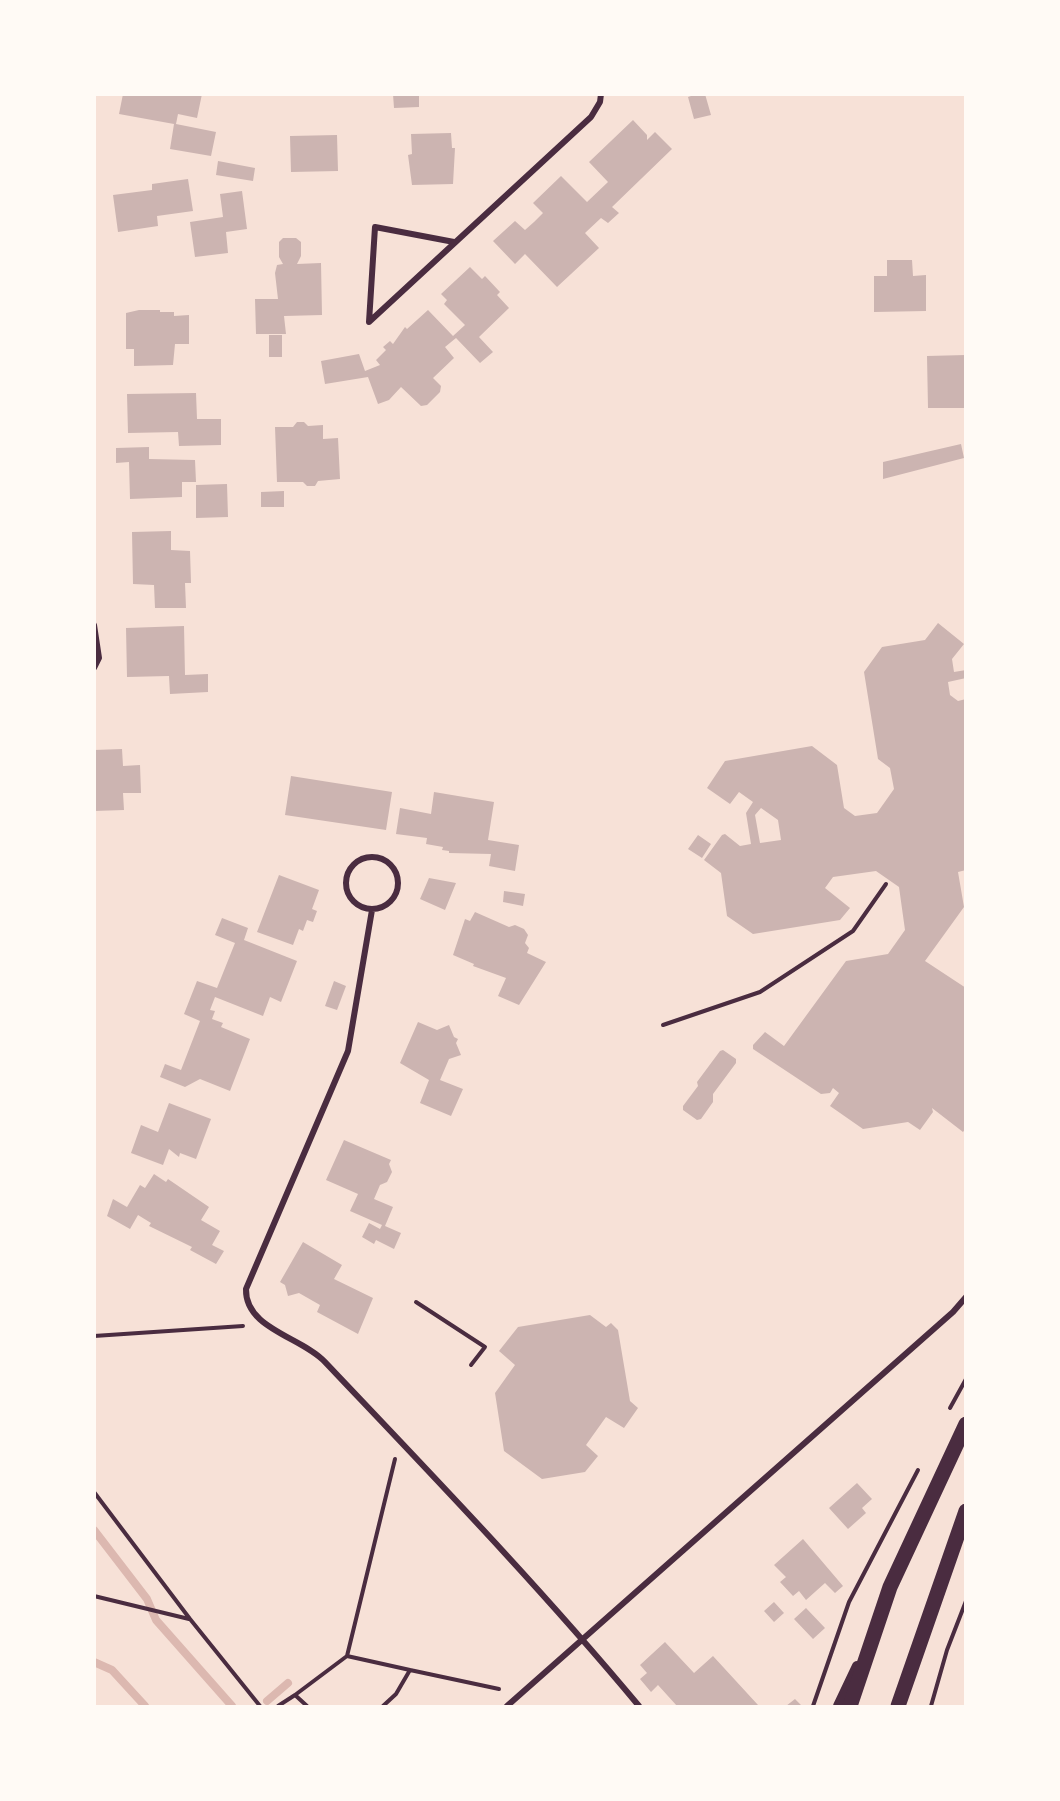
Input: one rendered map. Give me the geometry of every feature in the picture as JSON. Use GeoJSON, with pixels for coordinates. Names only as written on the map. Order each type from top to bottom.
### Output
{"type":"FeatureCollection","features":[{"type":"Feature","properties":{"kind":"main road"},"geometry":{"type":"LineString","coordinates":[[850,1707],[890,1587],[966,1424]]}},
{"type":"Feature","properties":{"kind":"main road"},"geometry":{"type":"LineString","coordinates":[[898,1707],[966,1511]]}},
{"type":"Feature","properties":{"kind":"street"},"geometry":{"type":"LineString","coordinates":[[454,242],[375,227],[369,322],[591,117],[600,102],[601,94]]}},
{"type":"Feature","properties":{"kind":"street"},"geometry":{"type":"LineString","coordinates":[[94,625],[99,658],[94,668]]}},
{"type":"Feature","properties":{"kind":"street"},"geometry":{"type":"LineString","coordinates":[[372,857],[384,859],[393,867],[398,878],[398,890],[393,900],[384,907],[372,910],[361,907],[351,900],[346,889],[346,878],[351,867],[361,859],[372,857]]}},
{"type":"Feature","properties":{"kind":"street"},"geometry":{"type":"LineString","coordinates":[[372,910],[348,1051],[246,1289],[246,1302],[255,1317],[317,1353],[584,1640],[639,1707]]}},
{"type":"Feature","properties":{"kind":"street"},"geometry":{"type":"LineString","coordinates":[[510,1705],[953,1312],[966,1297]]}},
{"type":"Feature","properties":{"kind":"street"},"geometry":{"type":"LineString","coordinates":[[838,1707],[873,1633]]}},
{"type":"Feature","properties":{"kind":"path"},"geometry":{"type":"LineString","coordinates":[[663,1025],[759,992],[853,931],[886,884]]}},
{"type":"Feature","properties":{"kind":"path"},"geometry":{"type":"LineString","coordinates":[[416,1302],[484,1347],[471,1365]]}},
{"type":"Feature","properties":{"kind":"path"},"geometry":{"type":"LineString","coordinates":[[94,1336],[246,1326],[255,1317]]}},
{"type":"Feature","properties":{"kind":"path"},"geometry":{"type":"LineString","coordinates":[[948,1412],[966,1379]]}},
{"type":"Feature","properties":{"kind":"path"},"geometry":{"type":"LineString","coordinates":[[278,1707],[347,1656],[396,1455],[404,1446]]}},
{"type":"Feature","properties":{"kind":"path"},"geometry":{"type":"LineString","coordinates":[[813,1707],[849,1602],[920,1465]]}},
{"type":"Feature","properties":{"kind":"path"},"geometry":{"type":"LineString","coordinates":[[94,1492],[260,1707]]}},
{"type":"Feature","properties":{"kind":"path"},"geometry":{"type":"LineString","coordinates":[[95,1596],[190,1619]]}},
{"type":"Feature","properties":{"kind":"path"},"geometry":{"type":"LineString","coordinates":[[930,1707],[946,1650],[966,1601]]}},
{"type":"Feature","properties":{"kind":"path"},"geometry":{"type":"LineString","coordinates":[[347,1656],[499,1689],[510,1705]]}},
{"type":"Feature","properties":{"kind":"path"},"geometry":{"type":"LineString","coordinates":[[383,1707],[396,1694],[410,1670]]}},
{"type":"Feature","properties":{"kind":"path"},"geometry":{"type":"LineString","coordinates":[[295,1695],[307,1707]]}},
{"type":"Feature","properties":{"kind":"building"},"geometry":{"type":"Polygon","coordinates":[[[123,94],[202,94],[197,118],[178,114],[176,124],[216,132],[211,156],[170,149],[174,124],[119,114],[123,94]]]}},
{"type":"Feature","properties":{"kind":"building"},"geometry":{"type":"Polygon","coordinates":[[[393,94],[419,94],[419,107],[394,108],[393,94]]]}},
{"type":"Feature","properties":{"kind":"building"},"geometry":{"type":"Polygon","coordinates":[[[705,94],[711,115],[694,119],[688,97],[705,94]]]}},
{"type":"Feature","properties":{"kind":"building"},"geometry":{"type":"Polygon","coordinates":[[[633,120],[647,135],[647,140],[655,132],[672,149],[612,207],[619,213],[608,223],[601,218],[585,233],[599,248],[557,287],[525,254],[515,264],[493,241],[515,221],[525,230],[534,222],[543,213],[533,203],[561,176],[587,202],[608,182],[589,162],[633,120]]]}},
{"type":"Feature","properties":{"kind":"building"},"geometry":{"type":"Polygon","coordinates":[[[451,133],[452,148],[455,148],[453,184],[412,185],[408,155],[412,154],[411,134],[451,133]]]}},
{"type":"Feature","properties":{"kind":"building"},"geometry":{"type":"Polygon","coordinates":[[[337,135],[338,171],[291,172],[290,136],[337,135]]]}},
{"type":"Feature","properties":{"kind":"building"},"geometry":{"type":"Polygon","coordinates":[[[218,161],[255,168],[253,181],[216,175],[218,161]]]}},
{"type":"Feature","properties":{"kind":"building"},"geometry":{"type":"Polygon","coordinates":[[[188,179],[193,211],[157,216],[158,226],[118,232],[113,195],[152,190],[152,184],[188,179]]]}},
{"type":"Feature","properties":{"kind":"building"},"geometry":{"type":"Polygon","coordinates":[[[242,191],[247,229],[226,232],[228,253],[195,257],[190,222],[223,217],[220,194],[242,191]]]}},
{"type":"Feature","properties":{"kind":"building"},"geometry":{"type":"Polygon","coordinates":[[[283,238],[296,238],[301,242],[301,256],[297,264],[321,263],[322,315],[284,316],[286,334],[256,334],[255,299],[278,299],[275,273],[277,265],[283,264],[279,257],[279,242],[283,238]]]}},
{"type":"Feature","properties":{"kind":"building"},"geometry":{"type":"Polygon","coordinates":[[[887,260],[912,260],[913,276],[926,275],[926,311],[874,312],[874,276],[887,276],[887,260]]]}},
{"type":"Feature","properties":{"kind":"building"},"geometry":{"type":"Polygon","coordinates":[[[470,267],[482,279],[485,276],[500,292],[497,295],[509,308],[479,337],[493,352],[480,363],[456,338],[445,347],[454,358],[433,378],[441,386],[440,392],[427,405],[421,406],[401,387],[389,400],[378,404],[368,377],[325,384],[321,361],[359,354],[365,371],[380,365],[376,360],[386,350],[383,347],[390,341],[393,344],[405,327],[407,329],[428,310],[453,336],[465,325],[444,304],[447,300],[441,294],[470,267]]]}},
{"type":"Feature","properties":{"kind":"building"},"geometry":{"type":"Polygon","coordinates":[[[139,310],[174,312],[174,316],[189,315],[189,344],[175,344],[173,365],[134,366],[134,349],[126,349],[126,313],[139,310]]]}},
{"type":"Feature","properties":{"kind":"building"},"geometry":{"type":"Polygon","coordinates":[[[269,335],[282,335],[282,357],[269,357],[269,335]]]}},
{"type":"Feature","properties":{"kind":"building"},"geometry":{"type":"Polygon","coordinates":[[[966,355],[966,408],[928,408],[927,356],[966,355]]]}},
{"type":"Feature","properties":{"kind":"building"},"geometry":{"type":"Polygon","coordinates":[[[196,393],[197,419],[221,419],[221,445],[179,446],[178,432],[128,433],[127,394],[196,393]]]}},
{"type":"Feature","properties":{"kind":"building"},"geometry":{"type":"Polygon","coordinates":[[[297,422],[304,422],[308,426],[323,425],[323,439],[338,438],[340,479],[318,481],[315,486],[307,486],[303,482],[277,482],[275,427],[293,427],[297,422]]]}},
{"type":"Feature","properties":{"kind":"building"},"geometry":{"type":"Polygon","coordinates":[[[961,444],[964,458],[883,479],[883,462],[961,444]]]}},
{"type":"Feature","properties":{"kind":"building"},"geometry":{"type":"Polygon","coordinates":[[[149,447],[149,459],[195,460],[196,482],[182,482],[182,497],[130,499],[129,462],[116,463],[116,448],[149,447]]]}},
{"type":"Feature","properties":{"kind":"building"},"geometry":{"type":"Polygon","coordinates":[[[227,484],[228,517],[196,518],[196,485],[227,484]]]}},
{"type":"Feature","properties":{"kind":"building"},"geometry":{"type":"Polygon","coordinates":[[[284,491],[284,507],[261,507],[261,492],[284,491]]]}},
{"type":"Feature","properties":{"kind":"building"},"geometry":{"type":"Polygon","coordinates":[[[171,531],[171,550],[190,551],[191,583],[185,583],[186,608],[155,608],[154,585],[133,584],[132,532],[171,531]]]}},
{"type":"Feature","properties":{"kind":"building"},"geometry":{"type":"Polygon","coordinates":[[[938,623],[964,644],[952,659],[954,672],[966,670],[966,678],[948,682],[950,695],[958,701],[966,699],[966,870],[958,872],[964,907],[925,961],[966,988],[966,1128],[963,1132],[932,1108],[933,1112],[920,1130],[908,1122],[863,1129],[830,1106],[839,1093],[833,1088],[830,1093],[821,1094],[753,1049],[753,1045],[765,1032],[784,1046],[846,961],[888,954],[905,930],[899,887],[876,871],[833,877],[825,888],[850,908],[840,920],[753,934],[727,916],[721,873],[704,860],[722,835],[725,834],[740,846],[751,844],[746,813],[753,802],[739,792],[730,804],[707,788],[725,761],[812,746],[837,765],[844,808],[855,816],[877,813],[894,789],[890,768],[878,759],[864,672],[882,647],[925,640],[938,623]],[[761,808],[755,815],[760,843],[781,840],[778,820],[761,808]]]}},
{"type":"Feature","properties":{"kind":"building"},"geometry":{"type":"Polygon","coordinates":[[[184,626],[185,675],[208,674],[208,692],[170,694],[169,676],[127,677],[126,628],[184,626]]]}},
{"type":"Feature","properties":{"kind":"building"},"geometry":{"type":"Polygon","coordinates":[[[122,749],[123,766],[140,765],[141,793],[123,793],[124,810],[94,811],[94,750],[122,749]]]}},
{"type":"Feature","properties":{"kind":"building"},"geometry":{"type":"Polygon","coordinates":[[[291,776],[392,792],[386,830],[285,815],[291,776]]]}},
{"type":"Feature","properties":{"kind":"building"},"geometry":{"type":"Polygon","coordinates":[[[434,792],[494,802],[488,840],[519,845],[515,871],[489,866],[491,854],[449,853],[449,851],[442,850],[443,847],[426,844],[427,838],[396,834],[400,808],[431,814],[434,792]]]}},
{"type":"Feature","properties":{"kind":"building"},"geometry":{"type":"Polygon","coordinates":[[[698,835],[711,844],[702,858],[688,849],[698,835]]]}},
{"type":"Feature","properties":{"kind":"building"},"geometry":{"type":"Polygon","coordinates":[[[279,875],[319,890],[312,909],[317,911],[313,922],[307,920],[303,931],[299,929],[293,945],[257,932],[279,875]]]}},
{"type":"Feature","properties":{"kind":"building"},"geometry":{"type":"Polygon","coordinates":[[[429,878],[456,883],[445,910],[420,899],[429,878]]]}},
{"type":"Feature","properties":{"kind":"building"},"geometry":{"type":"Polygon","coordinates":[[[504,891],[525,894],[523,906],[503,902],[504,891]]]}},
{"type":"Feature","properties":{"kind":"building"},"geometry":{"type":"Polygon","coordinates":[[[475,912],[509,927],[515,925],[524,929],[528,935],[525,943],[529,948],[527,953],[546,962],[519,1005],[498,996],[506,978],[473,966],[474,964],[453,955],[465,919],[470,921],[475,912]]]}},
{"type":"Feature","properties":{"kind":"building"},"geometry":{"type":"Polygon","coordinates":[[[222,918],[248,928],[244,940],[297,961],[281,1002],[270,997],[263,1016],[215,997],[210,1010],[215,1011],[212,1019],[223,1023],[221,1027],[250,1039],[230,1091],[200,1079],[185,1087],[160,1077],[165,1064],[181,1070],[200,1021],[184,1014],[197,981],[217,988],[235,943],[215,935],[222,918]]]}},
{"type":"Feature","properties":{"kind":"building"},"geometry":{"type":"Polygon","coordinates":[[[334,981],[346,986],[337,1010],[325,1006],[334,981]]]}},
{"type":"Feature","properties":{"kind":"building"},"geometry":{"type":"Polygon","coordinates":[[[418,1022],[437,1030],[449,1025],[454,1037],[458,1039],[456,1043],[461,1055],[449,1059],[440,1080],[463,1089],[451,1116],[420,1103],[429,1080],[400,1063],[418,1022]]]}},
{"type":"Feature","properties":{"kind":"building"},"geometry":{"type":"Polygon","coordinates":[[[723,1050],[736,1059],[736,1063],[713,1094],[713,1102],[701,1119],[697,1120],[683,1110],[683,1106],[698,1086],[697,1082],[723,1050]]]}},
{"type":"Feature","properties":{"kind":"building"},"geometry":{"type":"Polygon","coordinates":[[[169,1103],[211,1119],[196,1159],[180,1153],[179,1157],[169,1149],[163,1165],[131,1153],[141,1125],[158,1132],[169,1103]]]}},
{"type":"Feature","properties":{"kind":"building"},"geometry":{"type":"Polygon","coordinates":[[[344,1140],[391,1160],[389,1164],[392,1172],[387,1182],[380,1185],[374,1199],[393,1207],[385,1226],[401,1233],[394,1249],[376,1240],[374,1244],[362,1237],[369,1223],[380,1229],[382,1225],[350,1211],[358,1194],[326,1180],[344,1140]]]}},
{"type":"Feature","properties":{"kind":"building"},"geometry":{"type":"Polygon","coordinates":[[[154,1174],[166,1182],[168,1179],[209,1207],[201,1220],[220,1231],[212,1245],[224,1251],[216,1264],[190,1250],[192,1247],[149,1226],[151,1223],[138,1215],[130,1229],[107,1216],[113,1199],[127,1207],[140,1185],[145,1188],[154,1174]]]}},
{"type":"Feature","properties":{"kind":"building"},"geometry":{"type":"Polygon","coordinates":[[[303,1242],[342,1265],[334,1279],[373,1298],[358,1334],[317,1312],[320,1305],[299,1293],[288,1296],[285,1285],[280,1282],[303,1242]]]}},
{"type":"Feature","properties":{"kind":"building"},"geometry":{"type":"Polygon","coordinates":[[[590,1315],[606,1327],[611,1323],[618,1330],[630,1401],[638,1408],[624,1428],[606,1417],[586,1445],[598,1456],[585,1472],[542,1479],[504,1451],[495,1393],[515,1365],[499,1351],[518,1327],[590,1315]]]}},
{"type":"Feature","properties":{"kind":"building"},"geometry":{"type":"Polygon","coordinates":[[[857,1483],[872,1499],[862,1508],[866,1513],[848,1529],[829,1508],[857,1483]]]}},
{"type":"Feature","properties":{"kind":"building"},"geometry":{"type":"Polygon","coordinates":[[[803,1539],[843,1586],[835,1593],[825,1583],[806,1600],[799,1591],[793,1596],[780,1582],[786,1577],[774,1565],[803,1539]]]}},
{"type":"Feature","properties":{"kind":"building"},"geometry":{"type":"Polygon","coordinates":[[[774,1602],[784,1613],[774,1622],[764,1611],[774,1602]]]}},
{"type":"Feature","properties":{"kind":"building"},"geometry":{"type":"Polygon","coordinates":[[[806,1608],[825,1628],[813,1639],[794,1619],[806,1608]]]}},
{"type":"Feature","properties":{"kind":"building"},"geometry":{"type":"Polygon","coordinates":[[[665,1642],[694,1673],[713,1656],[758,1705],[677,1706],[658,1685],[651,1692],[640,1679],[647,1673],[640,1665],[665,1642]]]}},
{"type":"Feature","properties":{"kind":"building"},"geometry":{"type":"Polygon","coordinates":[[[795,1699],[802,1706],[786,1706],[795,1699]]]}},
{"type":"Feature","properties":{"kind":"waterway"},"geometry":{"type":"LineString","coordinates":[[94,1530],[147,1599],[156,1620],[232,1706]]}},
{"type":"Feature","properties":{"kind":"waterway"},"geometry":{"type":"LineString","coordinates":[[94,1662],[112,1670],[145,1706]]}},
{"type":"Feature","properties":{"kind":"waterway"},"geometry":{"type":"LineString","coordinates":[[267,1701],[288,1683]]}}]}
